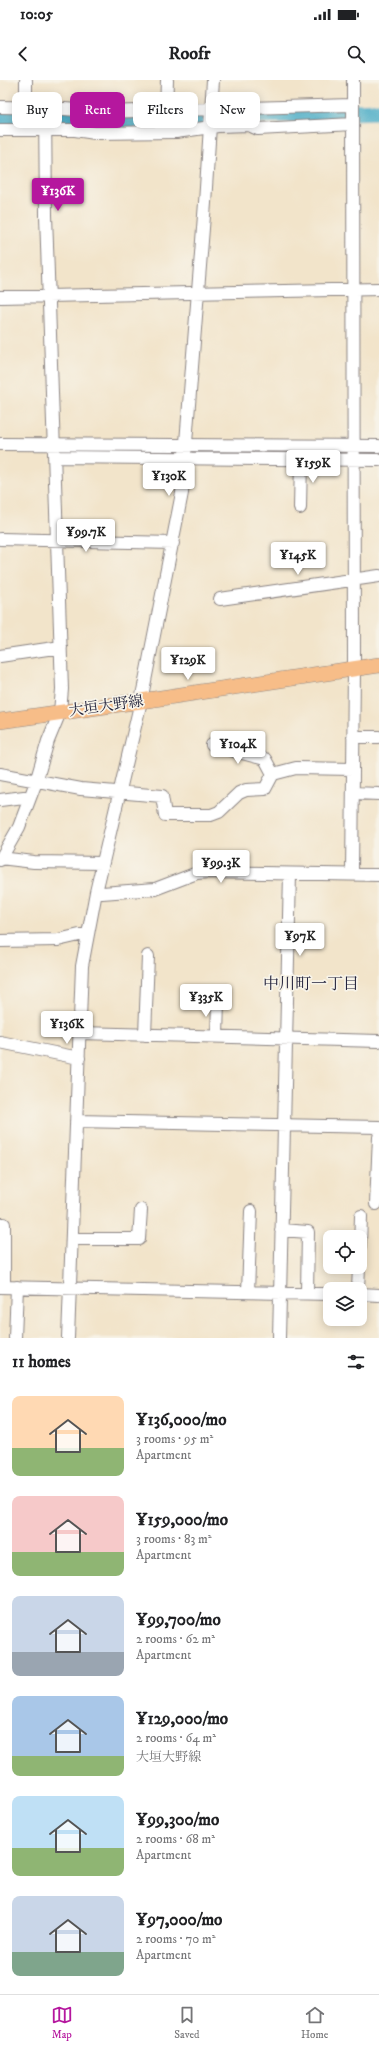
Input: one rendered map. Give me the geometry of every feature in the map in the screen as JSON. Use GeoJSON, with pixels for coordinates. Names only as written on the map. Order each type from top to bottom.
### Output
{"type":"FeatureCollection","features":[{"type":"Feature","properties":{"kind":"main road","name":"大垣大野線"},"geometry":{"type":"LineString","coordinates":[[0,721],[141,702],[379,665]]}},
{"type":"Feature","properties":{"kind":"street"},"geometry":{"type":"LineString","coordinates":[[26,80],[26,92]]}},
{"type":"Feature","properties":{"kind":"street"},"geometry":{"type":"LineString","coordinates":[[167,80],[167,92]]}},
{"type":"Feature","properties":{"kind":"street"},"geometry":{"type":"LineString","coordinates":[[212,92],[213,80]]}},
{"type":"Feature","properties":{"kind":"street"},"geometry":{"type":"LineString","coordinates":[[352,874],[354,446],[351,105],[353,80]]}},
{"type":"Feature","properties":{"kind":"street"},"geometry":{"type":"LineString","coordinates":[[260,108],[351,105]]}},
{"type":"Feature","properties":{"kind":"street"},"geometry":{"type":"LineString","coordinates":[[0,107],[12,107]]}},
{"type":"Feature","properties":{"kind":"street"},"geometry":{"type":"LineString","coordinates":[[62,109],[104,112],[133,111]]}},
{"type":"Feature","properties":{"kind":"street"},"geometry":{"type":"LineString","coordinates":[[256,128],[352,124]]}},
{"type":"Feature","properties":{"kind":"street"},"geometry":{"type":"LineString","coordinates":[[0,130],[45,129],[75,130],[95,133],[176,132],[206,126]]}},
{"type":"Feature","properties":{"kind":"street"},"geometry":{"type":"LineString","coordinates":[[68,1338],[82,966],[96,892],[141,702],[182,493],[210,128]]}},
{"type":"Feature","properties":{"kind":"street"},"geometry":{"type":"LineString","coordinates":[[45,129],[62,689],[60,712],[48,741],[36,782],[19,827],[0,859],[34,862],[103,863]]}},
{"type":"Feature","properties":{"kind":"street"},"geometry":{"type":"LineString","coordinates":[[0,297],[379,289]]}},
{"type":"Feature","properties":{"kind":"street"},"geometry":{"type":"LineString","coordinates":[[0,444],[379,446]]}},
{"type":"Feature","properties":{"kind":"street"},"geometry":{"type":"LineString","coordinates":[[54,457],[379,460]]}},
{"type":"Feature","properties":{"kind":"street"},"geometry":{"type":"LineString","coordinates":[[300,508],[301,459]]}},
{"type":"Feature","properties":{"kind":"street"},"geometry":{"type":"LineString","coordinates":[[0,539],[173,542]]}},
{"type":"Feature","properties":{"kind":"street"},"geometry":{"type":"LineString","coordinates":[[220,599],[379,576]]}},
{"type":"Feature","properties":{"kind":"street"},"geometry":{"type":"LineString","coordinates":[[0,656],[61,647]]}},
{"type":"Feature","properties":{"kind":"street"},"geometry":{"type":"LineString","coordinates":[[353,737],[379,737]]}},
{"type":"Feature","properties":{"kind":"street"},"geometry":{"type":"LineString","coordinates":[[212,745],[265,759],[273,774]]}},
{"type":"Feature","properties":{"kind":"street"},"geometry":{"type":"LineString","coordinates":[[0,774],[36,782],[162,796],[165,815],[211,815],[219,812],[239,793],[246,790],[265,789],[273,774],[296,768],[353,769]]}},
{"type":"Feature","properties":{"kind":"street"},"geometry":{"type":"LineString","coordinates":[[353,794],[379,794]]}},
{"type":"Feature","properties":{"kind":"street"},"geometry":{"type":"LineString","coordinates":[[0,800],[24,797],[29,798]]}},
{"type":"Feature","properties":{"kind":"street"},"geometry":{"type":"LineString","coordinates":[[96,892],[155,889],[197,873],[208,872],[379,875]]}},
{"type":"Feature","properties":{"kind":"street"},"geometry":{"type":"LineString","coordinates":[[279,1338],[290,874]]}},
{"type":"Feature","properties":{"kind":"street"},"geometry":{"type":"LineString","coordinates":[[0,941],[58,940],[88,933]]}},
{"type":"Feature","properties":{"kind":"street"},"geometry":{"type":"LineString","coordinates":[[146,1035],[148,956]]}},
{"type":"Feature","properties":{"kind":"street"},"geometry":{"type":"LineString","coordinates":[[217,1037],[218,1000]]}},
{"type":"Feature","properties":{"kind":"street"},"geometry":{"type":"LineString","coordinates":[[80,1033],[379,1042]]}},
{"type":"Feature","properties":{"kind":"street"},"geometry":{"type":"LineString","coordinates":[[0,1042],[79,1058]]}},
{"type":"Feature","properties":{"kind":"street"},"geometry":{"type":"LineString","coordinates":[[76,1121],[379,1127]]}},
{"type":"Feature","properties":{"kind":"street"},"geometry":{"type":"LineString","coordinates":[[376,1204],[379,1137]]}},
{"type":"Feature","properties":{"kind":"street"},"geometry":{"type":"LineString","coordinates":[[72,1239],[139,1239],[141,1210]]}},
{"type":"Feature","properties":{"kind":"street"},"geometry":{"type":"LineString","coordinates":[[248,1292],[250,1211]]}},
{"type":"Feature","properties":{"kind":"street"},"geometry":{"type":"LineString","coordinates":[[361,1216],[361,1230]]}},
{"type":"Feature","properties":{"kind":"street"},"geometry":{"type":"LineString","coordinates":[[0,1224],[4,1224],[2,1287],[323,1294]]}},
{"type":"Feature","properties":{"kind":"street"},"geometry":{"type":"LineString","coordinates":[[281,1230],[308,1232],[307,1293]]}},
{"type":"Feature","properties":{"kind":"street"},"geometry":{"type":"LineString","coordinates":[[15,1338],[17,1288]]}},
{"type":"Feature","properties":{"kind":"street"},"geometry":{"type":"LineString","coordinates":[[367,1294],[379,1295]]}},
{"type":"Feature","properties":{"kind":"waterway"},"geometry":{"type":"LineString","coordinates":[[0,119],[49,118],[99,121],[379,111]]}},
{"type":"Feature","properties":{"kind":"district","name":"中川町一丁目"},"geometry":{"type":"Point","coordinates":[311,984]}}]}
